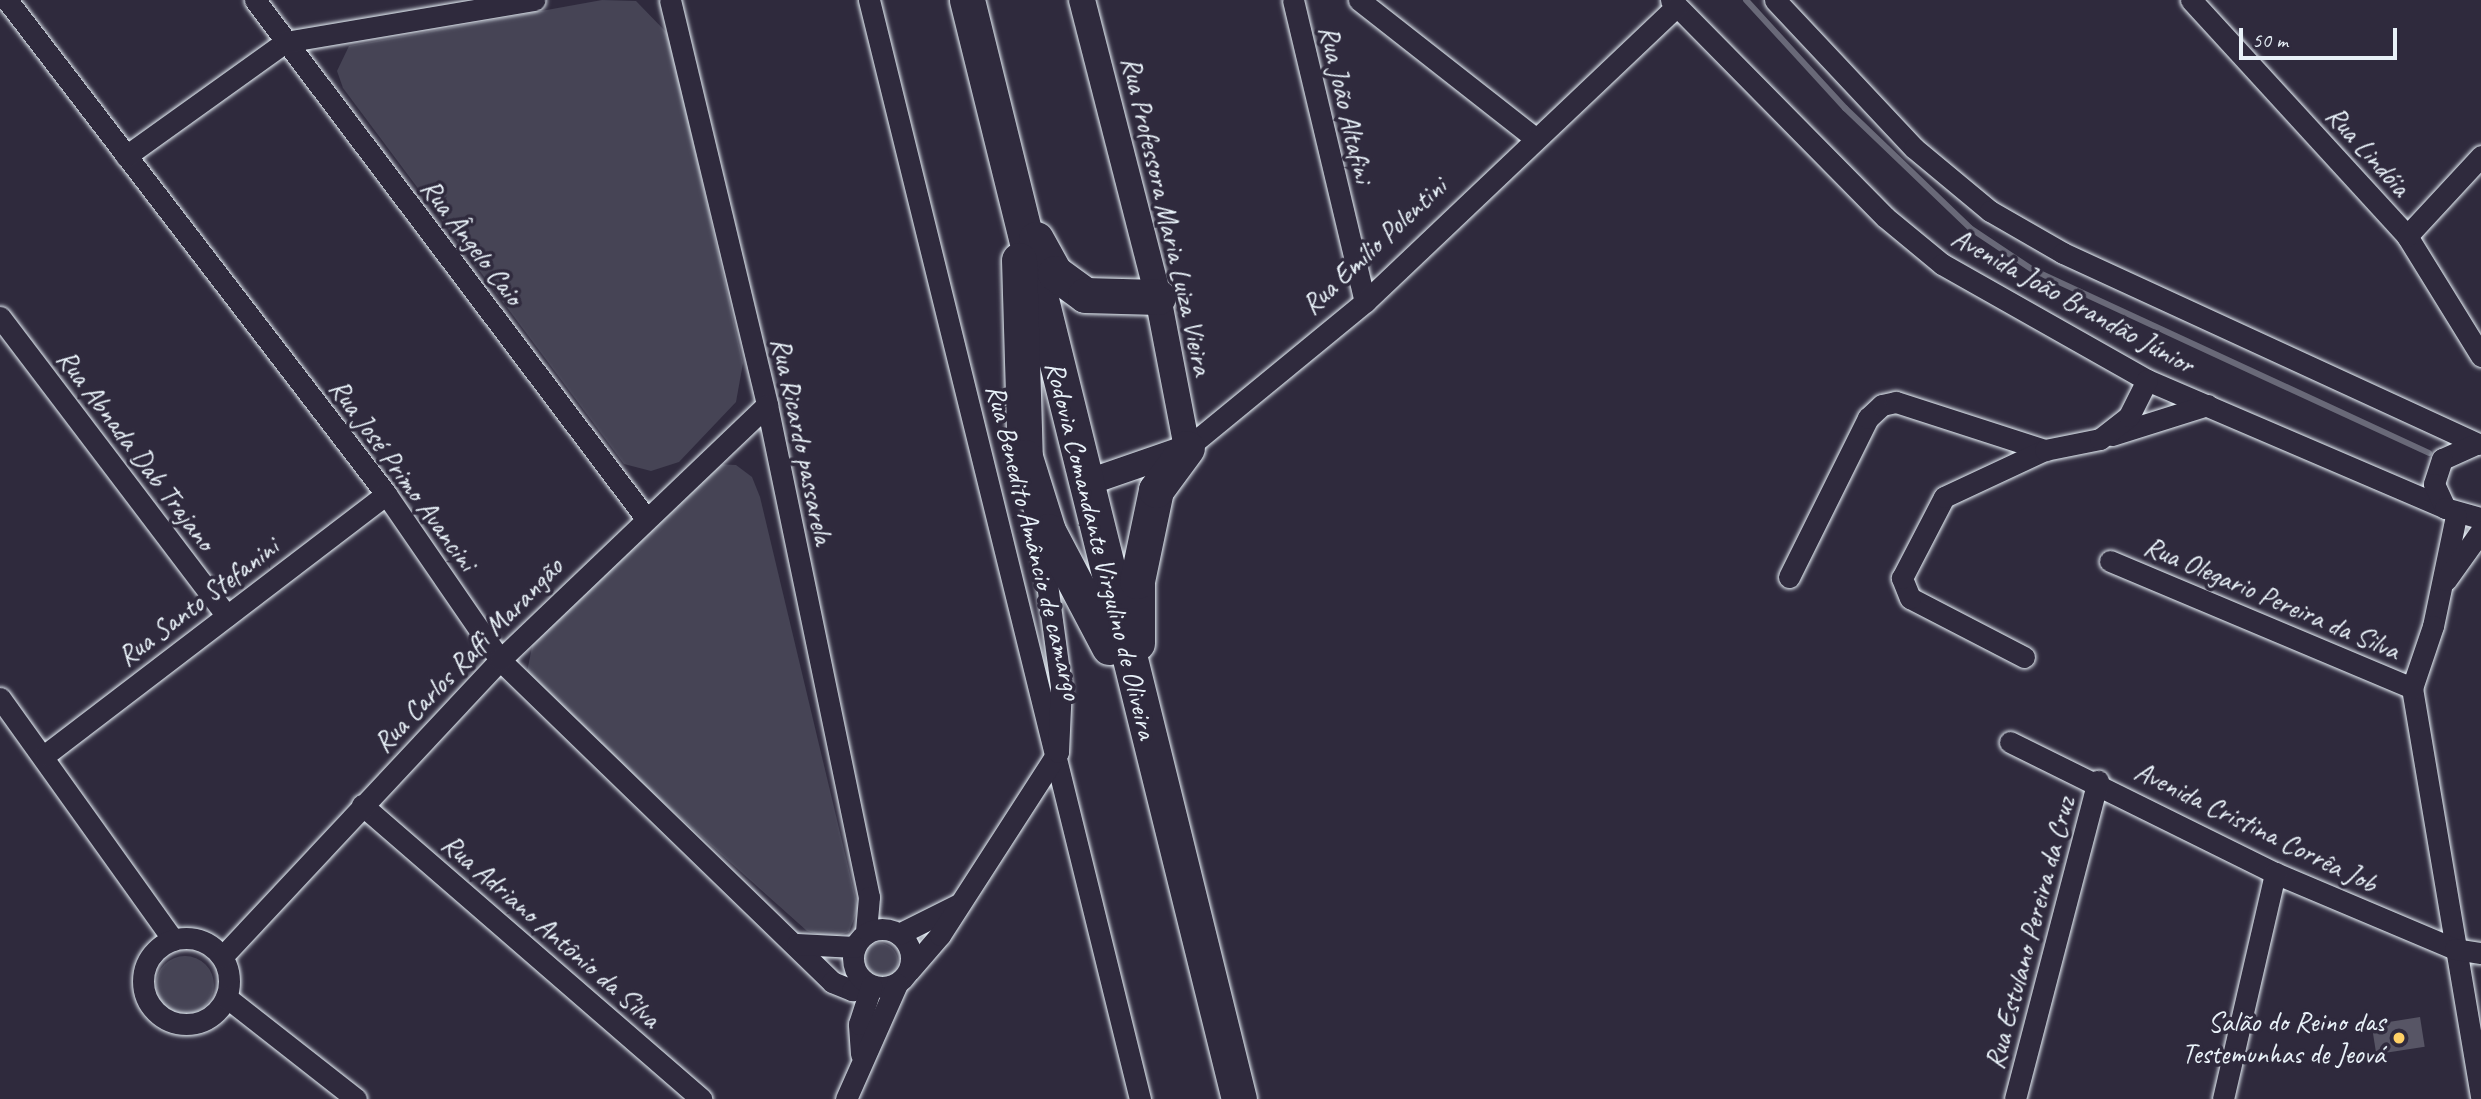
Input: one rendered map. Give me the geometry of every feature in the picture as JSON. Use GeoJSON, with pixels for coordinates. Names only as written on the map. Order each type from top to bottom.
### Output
{"type":"FeatureCollection","features":[{"type":"Feature","properties":{"kind":"highway","name":"Rodovia Comandante Virgulino de Oliveira"},"geometry":{"type":"LineString","coordinates":[[967,0],[1021,211],[1083,484],[1239,1099]]}},
{"type":"Feature","properties":{"kind":"highway"},"geometry":{"type":"LineString","coordinates":[[1021,211],[1055,273],[1086,295],[1158,297]]}},
{"type":"Feature","properties":{"kind":"highway"},"geometry":{"type":"LineString","coordinates":[[1021,211],[1017,328],[1025,457],[1035,499],[1142,720]]}},
{"type":"Feature","properties":{"kind":"highway"},"geometry":{"type":"LineString","coordinates":[[1142,720],[1138,581],[1156,490],[1187,448]]}},
{"type":"Feature","properties":{"kind":"highway"},"geometry":{"type":"LineString","coordinates":[[1035,499],[1083,484]]}},
{"type":"Feature","properties":{"kind":"street","name":"Rua José Primo Avancini"},"geometry":{"type":"LineString","coordinates":[[7,0],[386,494],[500,660],[841,988],[870,986]]}},
{"type":"Feature","properties":{"kind":"street","name":"Rua Ângelo Caio"},"geometry":{"type":"LineString","coordinates":[[255,0],[645,517]]}},
{"type":"Feature","properties":{"kind":"street"},"geometry":{"type":"LineString","coordinates":[[126,156],[285,42],[534,0]]}},
{"type":"Feature","properties":{"kind":"street","name":"Rua Ricardo passarela"},"geometry":{"type":"LineString","coordinates":[[670,0],[767,405],[869,897],[861,940]]}},
{"type":"Feature","properties":{"kind":"street","name":"Rua Benedito Amâncio de camargo"},"geometry":{"type":"LineString","coordinates":[[869,0],[1058,752],[1140,1099]]}},
{"type":"Feature","properties":{"kind":"street","name":"Rua Professora Maria Luiza Vieira"},"geometry":{"type":"LineString","coordinates":[[1082,0],[1158,297],[1187,448]]}},
{"type":"Feature","properties":{"kind":"street","name":"Rua João Altafini"},"geometry":{"type":"LineString","coordinates":[[1293,0],[1364,302]]}},
{"type":"Feature","properties":{"kind":"street"},"geometry":{"type":"LineString","coordinates":[[1359,0],[1535,138]]}},
{"type":"Feature","properties":{"kind":"street","name":"Avenida João Brandão Júnior"},"geometry":{"type":"LineString","coordinates":[[1775,0],[1914,148],[1990,211],[2063,253],[2479,444]]}},
{"type":"Feature","properties":{"kind":"street","name":"Rua Lindóia"},"geometry":{"type":"LineString","coordinates":[[2191,0],[2407,236],[2481,356]]}},
{"type":"Feature","properties":{"kind":"street","name":"Rua Emílio Polentini"},"geometry":{"type":"LineString","coordinates":[[1083,484],[1187,448],[1364,302],[1673,3]]}},
{"type":"Feature","properties":{"kind":"street","name":"Avenida João Brandão Júnior"},"geometry":{"type":"LineString","coordinates":[[1673,3],[1885,217],[1942,264],[2147,380],[2450,512],[2481,518]]}},
{"type":"Feature","properties":{"kind":"street"},"geometry":{"type":"LineString","coordinates":[[2407,236],[2481,156]]}},
{"type":"Feature","properties":{"kind":"street","name":"Rua Abnada Dab Trajano"},"geometry":{"type":"LineString","coordinates":[[0,317],[227,616]]}},
{"type":"Feature","properties":{"kind":"street"},"geometry":{"type":"LineString","coordinates":[[2100,439],[2129,416],[2147,380]]}},
{"type":"Feature","properties":{"kind":"street"},"geometry":{"type":"LineString","coordinates":[[1789,576],[1868,418],[1882,405],[1896,402],[2046,450]]}},
{"type":"Feature","properties":{"kind":"street","name":"Rua Carlos Raffi Marangão"},"geometry":{"type":"LineString","coordinates":[[222,957],[500,660],[645,517],[767,405]]}},
{"type":"Feature","properties":{"kind":"street"},"geometry":{"type":"LineString","coordinates":[[2024,657],[1910,598],[1902,578],[1944,497],[2046,450],[2100,439],[2207,405]]}},
{"type":"Feature","properties":{"kind":"street"},"geometry":{"type":"LineString","coordinates":[[2479,444],[2452,449],[2436,470],[2434,484],[2450,512],[2441,587],[2412,688],[2481,1097]]}},
{"type":"Feature","properties":{"kind":"street","name":"Rua Santo Stefanini"},"geometry":{"type":"LineString","coordinates":[[45,755],[386,494]]}},
{"type":"Feature","properties":{"kind":"street"},"geometry":{"type":"LineString","coordinates":[[846,1099],[861,1056],[903,977],[957,905],[1058,752],[1061,686],[1035,499]]}},
{"type":"Feature","properties":{"kind":"street"},"geometry":{"type":"LineString","coordinates":[[2441,587],[2481,531]]}},
{"type":"Feature","properties":{"kind":"street","name":"Rua Olegario Pereira da Silva"},"geometry":{"type":"LineString","coordinates":[[2110,561],[2412,688]]}},
{"type":"Feature","properties":{"kind":"street"},"geometry":{"type":"LineString","coordinates":[[0,698],[45,755],[173,940]]}},
{"type":"Feature","properties":{"kind":"street","name":"Avenida Cristina Corrêa Job"},"geometry":{"type":"LineString","coordinates":[[2010,742],[2098,781],[2275,873],[2455,948],[2481,953]]}},
{"type":"Feature","properties":{"kind":"street","name":"Rua Estulano Pereira da Cruz"},"geometry":{"type":"LineString","coordinates":[[2015,1099],[2098,781]]}},
{"type":"Feature","properties":{"kind":"street","name":"Rua Adriano Antônio da Silva"},"geometry":{"type":"LineString","coordinates":[[362,805],[702,1099]]}},
{"type":"Feature","properties":{"kind":"street"},"geometry":{"type":"LineString","coordinates":[[2223,1099],[2275,873]]}},
{"type":"Feature","properties":{"kind":"street","name":"Rua Ricardo passarela"},"geometry":{"type":"LineString","coordinates":[[869,897],[896,932]]}},
{"type":"Feature","properties":{"kind":"street"},"geometry":{"type":"LineString","coordinates":[[797,944],[861,940],[896,932],[957,905]]}},
{"type":"Feature","properties":{"kind":"street"},"geometry":{"type":"LineString","coordinates":[[896,932],[911,950],[903,977]]}},
{"type":"Feature","properties":{"kind":"street"},"geometry":{"type":"LineString","coordinates":[[226,997],[208,1018],[194,1023],[154,1011],[144,970],[173,940],[200,940],[222,957],[226,997],[356,1099]]}},
{"type":"Feature","properties":{"kind":"street"},"geometry":{"type":"LineString","coordinates":[[861,940],[853,965],[870,986]]}},
{"type":"Feature","properties":{"kind":"street"},"geometry":{"type":"LineString","coordinates":[[870,986],[903,977]]}},
{"type":"Feature","properties":{"kind":"street"},"geometry":{"type":"LineString","coordinates":[[861,1056],[859,1024],[870,986]]}},
{"type":"Feature","properties":{"kind":"shaded area"},"geometry":{"type":"Polygon","coordinates":[[[602,0],[636,1],[669,35],[743,363],[736,402],[679,462],[651,471],[624,464],[343,88],[337,71],[349,46],[602,0]]]}},
{"type":"Feature","properties":{"kind":"shaded area"},"geometry":{"type":"Polygon","coordinates":[[[716,464],[736,465],[752,477],[760,497],[858,908],[849,932],[831,938],[807,931],[544,696],[527,672],[533,642],[716,464]]]}},
{"type":"Feature","properties":{"kind":"shaded area"},"geometry":{"type":"Polygon","coordinates":[[[879,943],[893,948],[898,962],[893,976],[879,981],[865,976],[860,962],[865,948],[879,943]]]}},
{"type":"Feature","properties":{"kind":"shaded area"},"geometry":{"type":"Polygon","coordinates":[[[185,956],[196,958],[209,969],[214,985],[212,996],[201,1009],[185,1014],[174,1012],[161,1001],[156,985],[158,974],[169,961],[185,956]]]}},
{"type":"Feature","properties":{"kind":"building","name":"Salão do Reino das Testemunhas de Jeová"},"geometry":{"type":"Polygon","coordinates":[[[2420,1017],[2425,1047],[2376,1054],[2372,1025],[2420,1017]]]}},
{"type":"Feature","properties":{"kind":"waterway"},"geometry":{"type":"LineString","coordinates":[[1746,0],[1845,108],[1970,228],[2033,270],[2429,453]]}},
{"type":"Feature","properties":{"kind":"place","name":"Salão do Reino das Testemunhas de Jeová"},"geometry":{"type":"Point","coordinates":[2399,1038]}}]}
